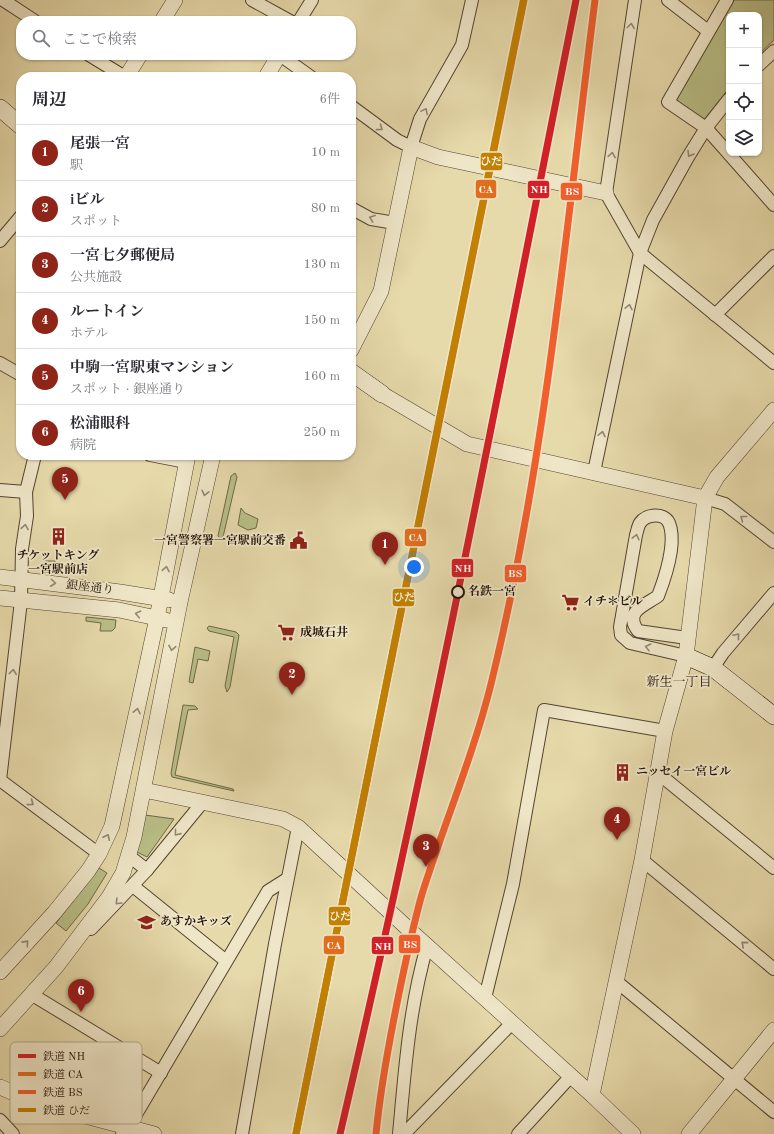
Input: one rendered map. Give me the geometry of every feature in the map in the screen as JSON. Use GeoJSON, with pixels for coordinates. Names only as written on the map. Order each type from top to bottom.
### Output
{"type":"FeatureCollection","features":[{"type":"Feature","properties":{"kind":"main road"},"geometry":{"type":"LineString","coordinates":[[0,108],[16,122]]}},
{"type":"Feature","properties":{"kind":"main road"},"geometry":{"type":"LineString","coordinates":[[356,376],[382,394]]}},
{"type":"Feature","properties":{"kind":"main road"},"geometry":{"type":"LineString","coordinates":[[686,656],[713,668],[774,716]]}},
{"type":"Feature","properties":{"kind":"street"},"geometry":{"type":"LineString","coordinates":[[3,0],[27,16]]}},
{"type":"Feature","properties":{"kind":"street"},"geometry":{"type":"LineString","coordinates":[[165,16],[175,0]]}},
{"type":"Feature","properties":{"kind":"street"},"geometry":{"type":"LineString","coordinates":[[252,0],[281,16]]}},
{"type":"Feature","properties":{"kind":"street"},"geometry":{"type":"LineString","coordinates":[[302,16],[312,0]]}},
{"type":"Feature","properties":{"kind":"street"},"geometry":{"type":"LineString","coordinates":[[356,340],[380,291],[411,147],[420,119],[462,45],[472,0]]}},
{"type":"Feature","properties":{"kind":"street"},"geometry":{"type":"LineString","coordinates":[[635,0],[606,193],[640,253],[774,363]]}},
{"type":"Feature","properties":{"kind":"street"},"geometry":{"type":"LineString","coordinates":[[668,0],[708,31]]}},
{"type":"Feature","properties":{"kind":"street"},"geometry":{"type":"LineString","coordinates":[[727,0],[668,102],[706,128],[774,205]]}},
{"type":"Feature","properties":{"kind":"street"},"geometry":{"type":"LineString","coordinates":[[762,62],[774,51]]}},
{"type":"Feature","properties":{"kind":"street"},"geometry":{"type":"LineString","coordinates":[[97,60],[118,72]]}},
{"type":"Feature","properties":{"kind":"street"},"geometry":{"type":"LineString","coordinates":[[129,72],[137,60]]}},
{"type":"Feature","properties":{"kind":"street"},"geometry":{"type":"LineString","coordinates":[[269,72],[277,60]]}},
{"type":"Feature","properties":{"kind":"street"},"geometry":{"type":"LineString","coordinates":[[287,60],[304,72]]}},
{"type":"Feature","properties":{"kind":"street"},"geometry":{"type":"LineString","coordinates":[[594,472],[640,253],[653,220],[706,128],[726,103]]}},
{"type":"Feature","properties":{"kind":"street"},"geometry":{"type":"LineString","coordinates":[[356,110],[397,140],[438,157],[606,193]]}},
{"type":"Feature","properties":{"kind":"street"},"geometry":{"type":"LineString","coordinates":[[356,211],[372,219],[395,223]]}},
{"type":"Feature","properties":{"kind":"street"},"geometry":{"type":"LineString","coordinates":[[0,241],[16,222]]}},
{"type":"Feature","properties":{"kind":"street"},"geometry":{"type":"LineString","coordinates":[[715,315],[774,256]]}},
{"type":"Feature","properties":{"kind":"street"},"geometry":{"type":"LineString","coordinates":[[0,363],[16,372]]}},
{"type":"Feature","properties":{"kind":"street"},"geometry":{"type":"LineString","coordinates":[[382,394],[467,444],[594,472],[725,504],[774,542]]}},
{"type":"Feature","properties":{"kind":"street"},"geometry":{"type":"LineString","coordinates":[[592,1095],[642,860],[666,731],[686,656],[705,498],[717,477],[774,410]]}},
{"type":"Feature","properties":{"kind":"street"},"geometry":{"type":"LineString","coordinates":[[34,460],[26,492],[27,516],[22,549],[21,601],[0,780],[99,854]]}},
{"type":"Feature","properties":{"kind":"street"},"geometry":{"type":"LineString","coordinates":[[0,972],[54,913],[88,871],[99,854],[112,826],[157,618],[187,460]]}},
{"type":"Feature","properties":{"kind":"street"},"geometry":{"type":"LineString","coordinates":[[56,967],[109,897],[123,873],[129,856],[144,790],[180,602],[212,460]]}},
{"type":"Feature","properties":{"kind":"street"},"geometry":{"type":"LineString","coordinates":[[0,490],[26,492]]}},
{"type":"Feature","properties":{"kind":"street"},"geometry":{"type":"LineString","coordinates":[[686,656],[630,643],[621,635],[620,627],[636,535],[640,524],[647,518],[656,515],[664,518],[669,523],[672,548],[658,596],[640,606],[633,618],[633,625],[638,631],[687,638]]}},
{"type":"Feature","properties":{"kind":"street","name":"銀座通り"},"geometry":{"type":"LineString","coordinates":[[0,577],[160,598],[180,602]]}},
{"type":"Feature","properties":{"kind":"street"},"geometry":{"type":"LineString","coordinates":[[713,668],[723,653],[774,592]]}},
{"type":"Feature","properties":{"kind":"street","name":"銀座通り"},"geometry":{"type":"LineString","coordinates":[[0,598],[119,610],[176,622]]}},
{"type":"Feature","properties":{"kind":"street"},"geometry":{"type":"LineString","coordinates":[[485,998],[513,884],[544,710],[666,731]]}},
{"type":"Feature","properties":{"kind":"street"},"geometry":{"type":"LineString","coordinates":[[659,774],[774,868]]}},
{"type":"Feature","properties":{"kind":"street"},"geometry":{"type":"LineString","coordinates":[[144,790],[283,819],[298,826],[633,1134]]}},
{"type":"Feature","properties":{"kind":"street"},"geometry":{"type":"LineString","coordinates":[[0,1029],[147,870],[202,802]]}},
{"type":"Feature","properties":{"kind":"street"},"geometry":{"type":"LineString","coordinates":[[242,1134],[287,879],[298,826]]}},
{"type":"Feature","properties":{"kind":"street"},"geometry":{"type":"LineString","coordinates":[[129,856],[147,870]]}},
{"type":"Feature","properties":{"kind":"street"},"geometry":{"type":"LineString","coordinates":[[642,860],[774,969]]}},
{"type":"Feature","properties":{"kind":"street"},"geometry":{"type":"LineString","coordinates":[[142,1104],[268,891],[287,879]]}},
{"type":"Feature","properties":{"kind":"street"},"geometry":{"type":"LineString","coordinates":[[132,886],[226,961]]}},
{"type":"Feature","properties":{"kind":"street"},"geometry":{"type":"LineString","coordinates":[[399,1134],[407,1037],[418,979],[427,946]]}},
{"type":"Feature","properties":{"kind":"street"},"geometry":{"type":"LineString","coordinates":[[616,981],[774,1112]]}},
{"type":"Feature","properties":{"kind":"street"},"geometry":{"type":"LineString","coordinates":[[31,994],[110,1042]]}},
{"type":"Feature","properties":{"kind":"street"},"geometry":{"type":"LineString","coordinates":[[404,1134],[512,1023]]}},
{"type":"Feature","properties":{"kind":"street"},"geometry":{"type":"LineString","coordinates":[[689,1134],[774,1030]]}},
{"type":"Feature","properties":{"kind":"street"},"geometry":{"type":"LineString","coordinates":[[142,1061],[161,1073]]}},
{"type":"Feature","properties":{"kind":"street"},"geometry":{"type":"LineString","coordinates":[[518,1134],[571,1076]]}},
{"type":"Feature","properties":{"kind":"street"},"geometry":{"type":"LineString","coordinates":[[0,1087],[10,1091]]}},
{"type":"Feature","properties":{"kind":"street"},"geometry":{"type":"LineString","coordinates":[[0,1120],[14,1134]]}},
{"type":"Feature","properties":{"kind":"street"},"geometry":{"type":"LineString","coordinates":[[103,1124],[125,1131],[154,1134]]}},
{"type":"Feature","properties":{"kind":"green space"},"geometry":{"type":"Polygon","coordinates":[[[734,0],[774,0],[774,40],[762,51],[762,12],[726,12],[734,0]]]}},
{"type":"Feature","properties":{"kind":"green space"},"geometry":{"type":"Polygon","coordinates":[[[726,13],[726,92],[703,121],[674,101],[694,63],[726,13]]]}},
{"type":"Feature","properties":{"kind":"green space"},"geometry":{"type":"Polygon","coordinates":[[[235,473],[237,477],[223,537],[220,538],[218,536],[231,476],[235,473]]]}},
{"type":"Feature","properties":{"kind":"green space"},"geometry":{"type":"Polygon","coordinates":[[[241,508],[245,513],[258,519],[256,528],[248,530],[238,525],[241,508]]]}},
{"type":"Feature","properties":{"kind":"green space"},"geometry":{"type":"Polygon","coordinates":[[[45,561],[56,561],[61,566],[60,572],[55,575],[51,572],[48,574],[44,572],[46,570],[45,561]]]}},
{"type":"Feature","properties":{"kind":"green space"},"geometry":{"type":"Polygon","coordinates":[[[86,617],[116,620],[115,628],[112,631],[100,631],[101,623],[86,621],[86,617]]]}},
{"type":"Feature","properties":{"kind":"green space"},"geometry":{"type":"Polygon","coordinates":[[[209,626],[236,632],[239,635],[230,687],[227,692],[225,686],[234,637],[209,631],[207,628],[209,626]]]}},
{"type":"Feature","properties":{"kind":"green space"},"geometry":{"type":"Polygon","coordinates":[[[195,647],[210,651],[208,661],[198,659],[193,683],[189,682],[195,647]]]}},
{"type":"Feature","properties":{"kind":"green space"},"geometry":{"type":"Polygon","coordinates":[[[183,705],[195,706],[198,709],[188,710],[175,775],[233,789],[234,791],[172,777],[171,773],[183,705]]]}},
{"type":"Feature","properties":{"kind":"green space"},"geometry":{"type":"Polygon","coordinates":[[[145,815],[174,819],[147,857],[135,851],[145,815]]]}},
{"type":"Feature","properties":{"kind":"green space"},"geometry":{"type":"Polygon","coordinates":[[[99,868],[107,873],[88,904],[66,931],[56,923],[99,868]]]}},
{"type":"Feature","properties":{"kind":"rail line","name":"CA"},"geometry":{"type":"LineString","coordinates":[[296,1134],[524,0]]}},
{"type":"Feature","properties":{"kind":"rail line","name":"NH"},"geometry":{"type":"LineString","coordinates":[[340,1134],[434,710],[576,0]]}},
{"type":"Feature","properties":{"kind":"rail line","name":"BS"},"geometry":{"type":"LineString","coordinates":[[376,1134],[390,1037],[416,915],[484,711],[510,600],[526,515],[553,344],[595,0]]}},
{"type":"Feature","properties":{"kind":"rail line","name":"ひだ"},"geometry":{"type":"LineString","coordinates":[[296,1134],[523,2]]}},
{"type":"Feature","properties":{"kind":"place","name":"中駒一宮駅東マンション"},"geometry":{"type":"Point","coordinates":[65,500]}},
{"type":"Feature","properties":{"kind":"place","name":"チケットキング 一宮駅前店"},"geometry":{"type":"Point","coordinates":[58,537]}},
{"type":"Feature","properties":{"kind":"place","name":"一宮警察署一宮駅前交番"},"geometry":{"type":"Point","coordinates":[299,541]}},
{"type":"Feature","properties":{"kind":"place","name":"尾張一宮"},"geometry":{"type":"Point","coordinates":[385,565]}},
{"type":"Feature","properties":{"kind":"place","name":"名鉄一宮"},"geometry":{"type":"Point","coordinates":[458,592]}},
{"type":"Feature","properties":{"kind":"place","name":"イチ＊ビル"},"geometry":{"type":"Point","coordinates":[570,602]}},
{"type":"Feature","properties":{"kind":"place","name":"成城石井"},"geometry":{"type":"Point","coordinates":[287,633]}},
{"type":"Feature","properties":{"kind":"place","name":"iビル"},"geometry":{"type":"Point","coordinates":[292,695]}},
{"type":"Feature","properties":{"kind":"place","name":"ニッセイ一宮ビル"},"geometry":{"type":"Point","coordinates":[623,772]}},
{"type":"Feature","properties":{"kind":"place","name":"ルートイン"},"geometry":{"type":"Point","coordinates":[617,840]}},
{"type":"Feature","properties":{"kind":"place","name":"一宮七夕郵便局"},"geometry":{"type":"Point","coordinates":[426,867]}},
{"type":"Feature","properties":{"kind":"place","name":"あすかキッズ"},"geometry":{"type":"Point","coordinates":[147,922]}},
{"type":"Feature","properties":{"kind":"place","name":"松浦眼科"},"geometry":{"type":"Point","coordinates":[81,1012]}},
{"type":"Feature","properties":{"kind":"district","name":"新生一丁目"},"geometry":{"type":"Point","coordinates":[679,682]}}]}
